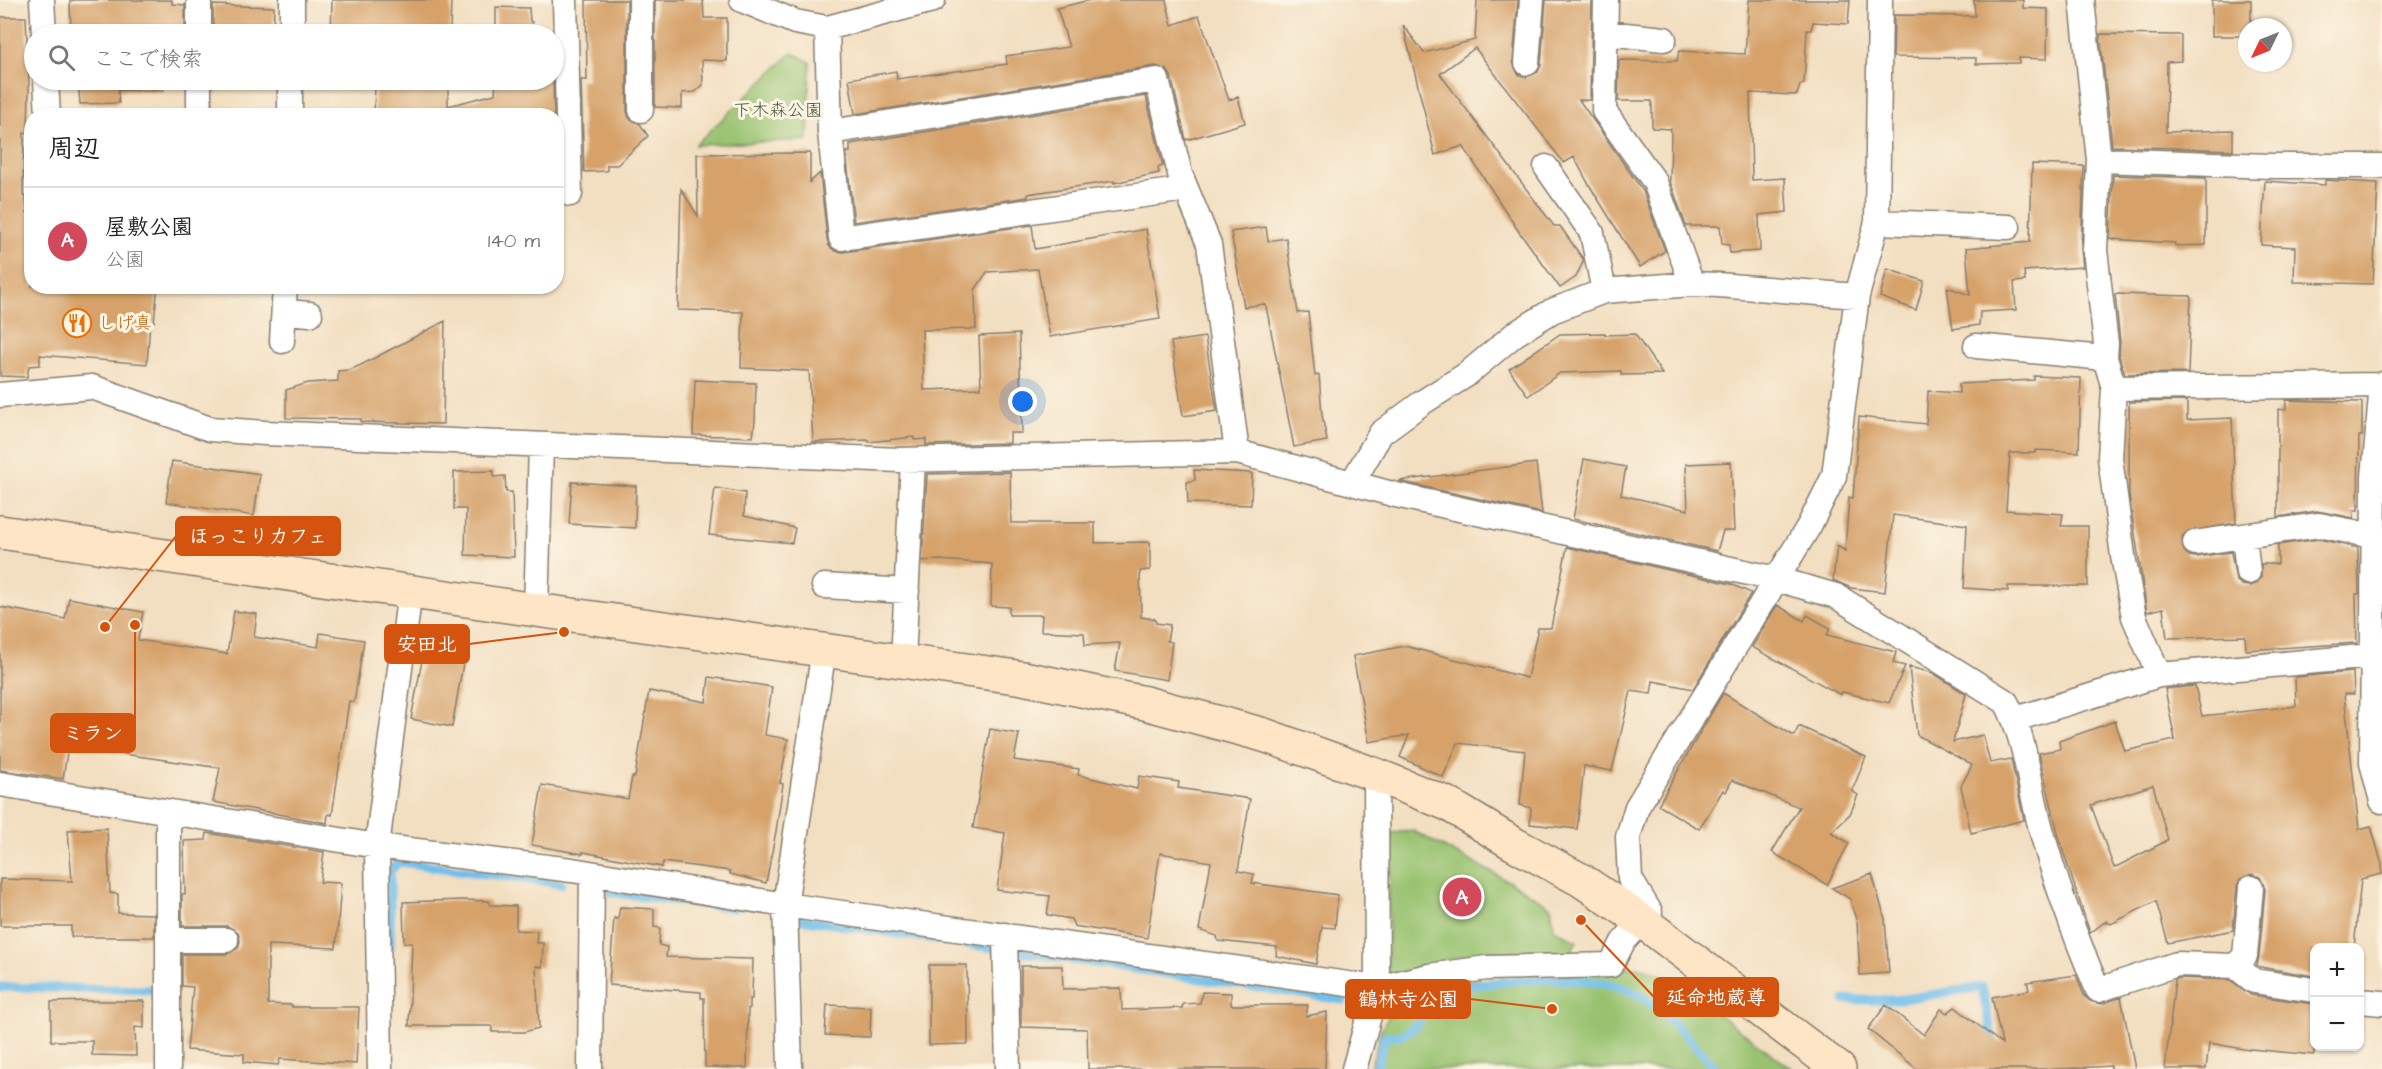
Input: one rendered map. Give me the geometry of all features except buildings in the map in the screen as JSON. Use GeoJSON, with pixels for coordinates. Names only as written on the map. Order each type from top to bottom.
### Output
{"type":"FeatureCollection","features":[{"type":"Feature","properties":{"kind":"street"},"geometry":{"type":"LineString","coordinates":[[42,0],[43,24]]}},
{"type":"Feature","properties":{"kind":"street"},"geometry":{"type":"LineString","coordinates":[[199,0],[199,24]]}},
{"type":"Feature","properties":{"kind":"street"},"geometry":{"type":"LineString","coordinates":[[292,0],[292,24]]}},
{"type":"Feature","properties":{"kind":"street"},"geometry":{"type":"LineString","coordinates":[[563,24],[565,0]]}},
{"type":"Feature","properties":{"kind":"street"},"geometry":{"type":"LineString","coordinates":[[641,0],[641,111]]}},
{"type":"Feature","properties":{"kind":"street"},"geometry":{"type":"LineString","coordinates":[[742,0],[795,22],[827,28],[933,0]]}},
{"type":"Feature","properties":{"kind":"street"},"geometry":{"type":"LineString","coordinates":[[1527,63],[1532,0]]}},
{"type":"Feature","properties":{"kind":"street"},"geometry":{"type":"LineString","coordinates":[[1606,0],[1604,111],[1655,182],[1692,284]]}},
{"type":"Feature","properties":{"kind":"street"},"geometry":{"type":"LineString","coordinates":[[0,784],[377,846],[592,873],[786,914],[1005,937],[1377,988],[1429,976],[1487,968],[1611,965],[1623,942],[1650,912],[1630,879],[1628,837],[1637,807],[1809,526],[1834,476],[1857,296],[1877,222],[1880,0]]}},
{"type":"Feature","properties":{"kind":"street"},"geometry":{"type":"LineString","coordinates":[[2082,0],[2099,160],[2096,250],[2106,344],[2105,358],[2114,388],[2110,458],[2122,556],[2134,617],[2159,675]]}},
{"type":"Feature","properties":{"kind":"street"},"geometry":{"type":"LineString","coordinates":[[827,28],[830,132],[841,238],[1186,189]]}},
{"type":"Feature","properties":{"kind":"street"},"geometry":{"type":"LineString","coordinates":[[1606,33],[1664,39]]}},
{"type":"Feature","properties":{"kind":"street"},"geometry":{"type":"LineString","coordinates":[[830,132],[1157,80],[1180,174],[1209,244],[1237,452]]}},
{"type":"Feature","properties":{"kind":"street"},"geometry":{"type":"LineString","coordinates":[[47,90],[48,108]]}},
{"type":"Feature","properties":{"kind":"street"},"geometry":{"type":"LineString","coordinates":[[199,90],[199,108]]}},
{"type":"Feature","properties":{"kind":"street"},"geometry":{"type":"LineString","coordinates":[[290,90],[290,108]]}},
{"type":"Feature","properties":{"kind":"street"},"geometry":{"type":"LineString","coordinates":[[562,90],[563,108]]}},
{"type":"Feature","properties":{"kind":"street"},"geometry":{"type":"LineString","coordinates":[[564,116],[570,194]]}},
{"type":"Feature","properties":{"kind":"street"},"geometry":{"type":"LineString","coordinates":[[2099,160],[2271,166],[2382,166]]}},
{"type":"Feature","properties":{"kind":"street"},"geometry":{"type":"LineString","coordinates":[[1546,167],[1592,233],[1604,291]]}},
{"type":"Feature","properties":{"kind":"street"},"geometry":{"type":"LineString","coordinates":[[1877,222],[2008,227]]}},
{"type":"Feature","properties":{"kind":"street"},"geometry":{"type":"LineString","coordinates":[[1352,483],[1381,433],[1466,375],[1515,334],[1552,310],[1604,291],[1692,284],[1857,296]]}},
{"type":"Feature","properties":{"kind":"street"},"geometry":{"type":"LineString","coordinates":[[282,341],[285,294]]}},
{"type":"Feature","properties":{"kind":"street"},"geometry":{"type":"LineString","coordinates":[[285,312],[310,314]]}},
{"type":"Feature","properties":{"kind":"street"},"geometry":{"type":"LineString","coordinates":[[1976,346],[2105,358]]}},
{"type":"Feature","properties":{"kind":"street"},"geometry":{"type":"LineString","coordinates":[[2114,388],[2382,384],[2373,536],[2372,763],[2382,798]]}},
{"type":"Feature","properties":{"kind":"street"},"geometry":{"type":"LineString","coordinates":[[0,395],[92,387],[210,429],[541,446],[913,460],[1237,452],[1536,528],[1776,579],[1836,596],[2006,702],[2016,719],[2043,837],[2074,934],[2098,990],[2177,964],[2235,966],[2254,981],[2310,989]]}},
{"type":"Feature","properties":{"kind":"street"},"geometry":{"type":"LineString","coordinates":[[536,610],[541,446]]}},
{"type":"Feature","properties":{"kind":"street"},"geometry":{"type":"LineString","coordinates":[[903,661],[913,460]]}},
{"type":"Feature","properties":{"kind":"street"},"geometry":{"type":"LineString","coordinates":[[2195,543],[2319,525],[2373,536]]}},
{"type":"Feature","properties":{"kind":"street"},"geometry":{"type":"LineString","coordinates":[[0,532],[1023,678],[1145,704],[1264,735],[1448,804],[1514,844],[1581,880],[1642,921],[1839,1069]]}},
{"type":"Feature","properties":{"kind":"street"},"geometry":{"type":"LineString","coordinates":[[2244,536],[2248,572]]}},
{"type":"Feature","properties":{"kind":"street"},"geometry":{"type":"LineString","coordinates":[[824,586],[907,591]]}},
{"type":"Feature","properties":{"kind":"street"},"geometry":{"type":"LineString","coordinates":[[380,1069],[377,846],[410,591]]}},
{"type":"Feature","properties":{"kind":"street"},"geometry":{"type":"LineString","coordinates":[[790,1069],[786,914],[824,649]]}},
{"type":"Feature","properties":{"kind":"street"},"geometry":{"type":"LineString","coordinates":[[2016,719],[2159,675],[2215,668],[2373,656]]}},
{"type":"Feature","properties":{"kind":"street"},"geometry":{"type":"LineString","coordinates":[[1354,1069],[1377,988],[1376,776]]}},
{"type":"Feature","properties":{"kind":"street"},"geometry":{"type":"LineString","coordinates":[[168,812],[168,1069]]}},
{"type":"Feature","properties":{"kind":"street"},"geometry":{"type":"LineString","coordinates":[[590,1069],[592,873]]}},
{"type":"Feature","properties":{"kind":"street"},"geometry":{"type":"LineString","coordinates":[[2235,966],[2245,956],[2251,888]]}},
{"type":"Feature","properties":{"kind":"street"},"geometry":{"type":"LineString","coordinates":[[1005,937],[1008,1069]]}},
{"type":"Feature","properties":{"kind":"street"},"geometry":{"type":"LineString","coordinates":[[168,940],[226,940]]}},
{"type":"Feature","properties":{"kind":"street"},"geometry":{"type":"LineString","coordinates":[[2364,1001],[2382,1002]]}},
{"type":"Feature","properties":{"kind":"green space","name":"下木森公園"},"geometry":{"type":"Polygon","coordinates":[[[792,53],[810,62],[808,140],[695,145],[792,53]]]}},
{"type":"Feature","properties":{"kind":"green space"},"geometry":{"type":"Polygon","coordinates":[[[1413,831],[1519,887],[1551,907],[1554,929],[1577,941],[1569,954],[1517,953],[1463,956],[1387,976],[1391,833],[1413,831]]]}},
{"type":"Feature","properties":{"kind":"green space"},"geometry":{"type":"Polygon","coordinates":[[[1627,967],[1652,971],[1675,982],[1792,1069],[1370,1069],[1381,1030],[1404,989],[1434,983],[1611,971],[1627,967]]]}},
{"type":"Feature","properties":{"kind":"waterway"},"geometry":{"type":"LineString","coordinates":[[390,947],[390,871],[399,862],[561,884]]}},
{"type":"Feature","properties":{"kind":"waterway"},"geometry":{"type":"LineString","coordinates":[[609,892],[734,908]]}},
{"type":"Feature","properties":{"kind":"waterway"},"geometry":{"type":"LineString","coordinates":[[786,917],[1343,1000]]}},
{"type":"Feature","properties":{"kind":"waterway"},"geometry":{"type":"LineString","coordinates":[[1376,1069],[1385,1036],[1404,1034],[1418,1023],[1436,991],[1545,979],[1604,983],[1628,990],[1648,1001],[1666,1016],[1717,1069]]}},
{"type":"Feature","properties":{"kind":"waterway"},"geometry":{"type":"LineString","coordinates":[[0,987],[156,990]]}},
{"type":"Feature","properties":{"kind":"waterway"},"geometry":{"type":"LineString","coordinates":[[1845,1000],[1896,1000],[1982,987],[1993,1042],[2004,1069]]}},
{"type":"Feature","properties":{"kind":"place","name":"しげ真"},"geometry":{"type":"Point","coordinates":[77,323]}},
{"type":"Feature","properties":{"kind":"place","name":"ミラン"},"geometry":{"type":"Point","coordinates":[135,625]}},
{"type":"Feature","properties":{"kind":"place","name":"ほっこりカフェ"},"geometry":{"type":"Point","coordinates":[105,627]}},
{"type":"Feature","properties":{"kind":"place","name":"安田北"},"geometry":{"type":"Point","coordinates":[564,632]}},
{"type":"Feature","properties":{"kind":"place","name":"屋敷公園"},"geometry":{"type":"Point","coordinates":[1462,897]}},
{"type":"Feature","properties":{"kind":"place","name":"延命地蔵尊"},"geometry":{"type":"Point","coordinates":[1581,920]}},
{"type":"Feature","properties":{"kind":"place","name":"鶴林寺公園"},"geometry":{"type":"Point","coordinates":[1552,1009]}}]}
